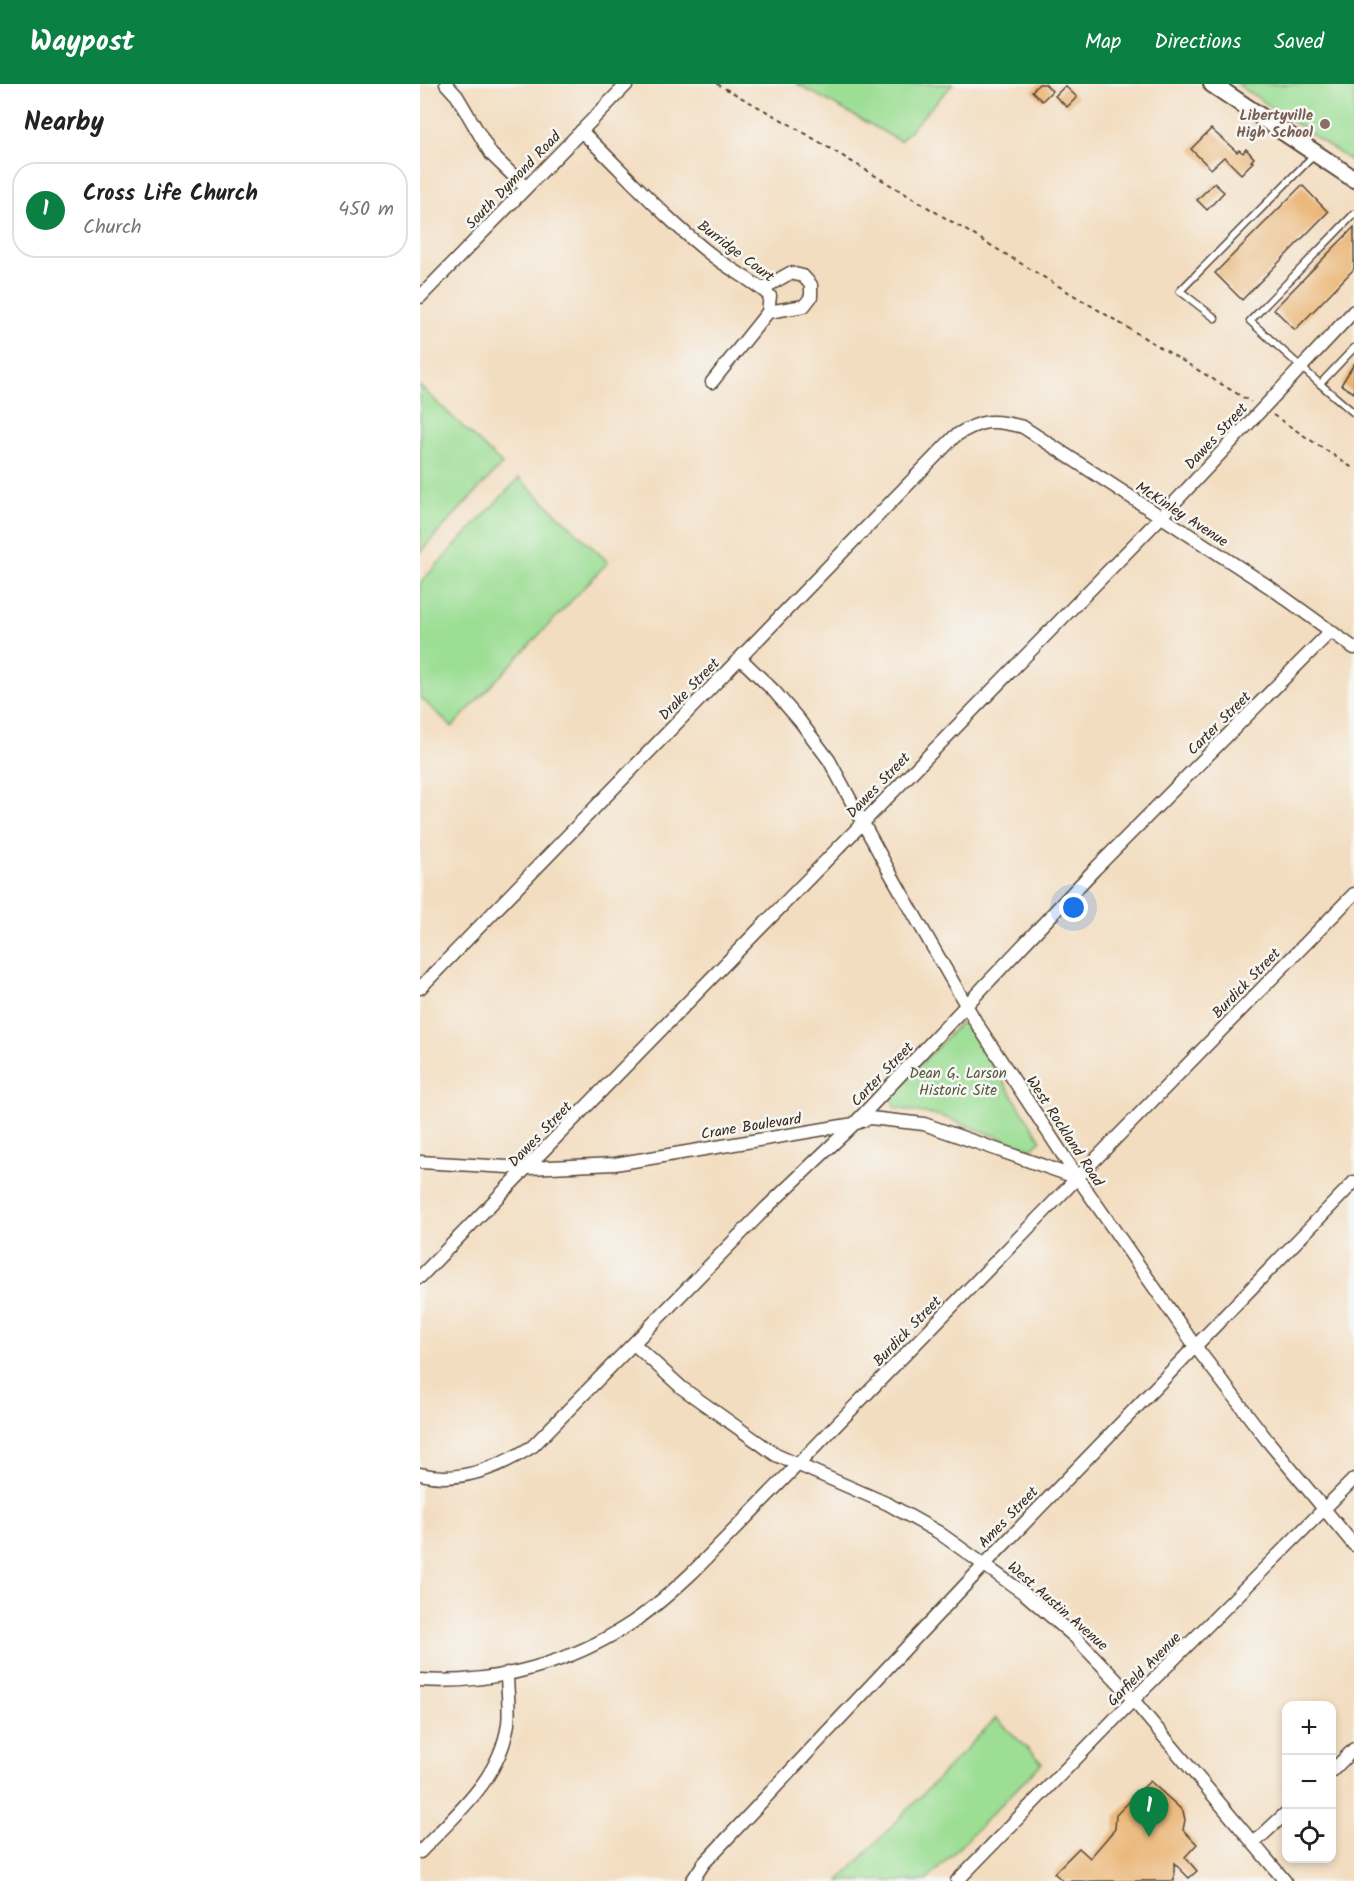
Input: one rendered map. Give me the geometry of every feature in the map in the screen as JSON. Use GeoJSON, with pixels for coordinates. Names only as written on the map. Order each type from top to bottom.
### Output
{"type":"FeatureCollection","features":[{"type":"Feature","properties":{"kind":"main road"},"geometry":{"type":"LineString","coordinates":[[1212,84],[1354,179]]}},
{"type":"Feature","properties":{"kind":"street"},"geometry":{"type":"LineString","coordinates":[[446,84],[457,96],[491,154],[526,188]]}},
{"type":"Feature","properties":{"kind":"street","name":"South Dymond Road"},"geometry":{"type":"LineString","coordinates":[[420,297],[627,84]]}},
{"type":"Feature","properties":{"kind":"street","name":"Burridge Court"},"geometry":{"type":"LineString","coordinates":[[582,131],[690,236],[714,257],[770,296],[768,312]]}},
{"type":"Feature","properties":{"kind":"street"},"geometry":{"type":"LineString","coordinates":[[712,382],[768,312],[804,306],[811,297],[811,285],[803,276],[790,273],[762,289]]}},
{"type":"Feature","properties":{"kind":"street","name":"Dawes Street"},"geometry":{"type":"LineString","coordinates":[[420,1277],[1160,518],[1354,311]]}},
{"type":"Feature","properties":{"kind":"street","name":"McKinley Avenue"},"geometry":{"type":"LineString","coordinates":[[987,421],[1000,421],[1023,428],[1271,588],[1354,648]]}},
{"type":"Feature","properties":{"kind":"street","name":"Drake Street"},"geometry":{"type":"LineString","coordinates":[[420,988],[956,436],[970,427],[987,421]]}},
{"type":"Feature","properties":{"kind":"street","name":"Carter Street"},"geometry":{"type":"LineString","coordinates":[[420,1474],[433,1477],[456,1476],[482,1471],[512,1459],[533,1446],[766,1208],[854,1124],[968,1006],[1095,869],[1331,631]]}},
{"type":"Feature","properties":{"kind":"street","name":"West Rockland Road"},"geometry":{"type":"LineString","coordinates":[[740,658],[774,691],[829,760],[889,871],[977,1024],[1077,1178],[1195,1346],[1267,1440],[1354,1545]]}},
{"type":"Feature","properties":{"kind":"street","name":"Burdick Street"},"geometry":{"type":"LineString","coordinates":[[420,1680],[442,1681],[528,1670],[597,1642],[633,1622],[669,1595],[1354,894]]}},
{"type":"Feature","properties":{"kind":"street","name":"Crane Boulevard"},"geometry":{"type":"LineString","coordinates":[[420,1162],[528,1168],[615,1164],[854,1124],[870,1118],[924,1124],[1077,1178]]}},
{"type":"Feature","properties":{"kind":"street","name":"Ames Street"},"geometry":{"type":"LineString","coordinates":[[692,1881],[704,1863],[984,1564],[1354,1182]]}},
{"type":"Feature","properties":{"kind":"street","name":"West Austin Avenue"},"geometry":{"type":"LineString","coordinates":[[634,1344],[682,1388],[776,1455],[888,1504],[938,1532],[1025,1594],[1076,1638],[1133,1700],[1285,1881]]}},
{"type":"Feature","properties":{"kind":"street","name":"Garfield Avenue"},"geometry":{"type":"LineString","coordinates":[[957,1881],[1133,1700],[1354,1479]]}},
{"type":"Feature","properties":{"kind":"street"},"geometry":{"type":"LineString","coordinates":[[420,1852],[483,1786],[500,1754],[508,1724],[507,1673]]}},
{"type":"Feature","properties":{"kind":"street"},"geometry":{"type":"LineString","coordinates":[[1336,1767],[1354,1749]]}},
{"type":"Feature","properties":{"kind":"street"},"geometry":{"type":"LineString","coordinates":[[1254,1844],[1282,1818]]}},
{"type":"Feature","properties":{"kind":"lane"},"geometry":{"type":"LineString","coordinates":[[1215,318],[1180,291],[1316,153]]}},
{"type":"Feature","properties":{"kind":"lane"},"geometry":{"type":"LineString","coordinates":[[1354,214],[1250,321],[1354,413]]}},
{"type":"Feature","properties":{"kind":"lane"},"geometry":{"type":"LineString","coordinates":[[1320,384],[1354,348]]}},
{"type":"Feature","properties":{"kind":"path"},"geometry":{"type":"LineString","coordinates":[[717,84],[881,179],[1262,408],[1354,469]]}},
{"type":"Feature","properties":{"kind":"green space"},"geometry":{"type":"Polygon","coordinates":[[[797,84],[953,84],[900,141],[797,84]]]}},
{"type":"Feature","properties":{"kind":"green space","name":"Libertyville High School"},"geometry":{"type":"Polygon","coordinates":[[[1237,84],[1354,84],[1354,163],[1237,84]]]}},
{"type":"Feature","properties":{"kind":"green space"},"geometry":{"type":"Polygon","coordinates":[[[420,386],[502,464],[420,552],[420,386]]]}},
{"type":"Feature","properties":{"kind":"green space"},"geometry":{"type":"Polygon","coordinates":[[[519,478],[608,562],[452,727],[420,697],[420,583],[519,478]]]}},
{"type":"Feature","properties":{"kind":"green space","name":"Dean G. Larson Historic Site"},"geometry":{"type":"Polygon","coordinates":[[[960,1023],[970,1030],[1041,1140],[1031,1149],[941,1116],[895,1108],[891,1096],[960,1023]]]}},
{"type":"Feature","properties":{"kind":"green space"},"geometry":{"type":"Polygon","coordinates":[[[996,1718],[1042,1763],[926,1881],[839,1881],[996,1718]]]}},
{"type":"Feature","properties":{"kind":"building"},"geometry":{"type":"Polygon","coordinates":[[[1039,84],[1045,84],[1052,91],[1042,101],[1032,91],[1039,84]]]}},
{"type":"Feature","properties":{"kind":"building"},"geometry":{"type":"Polygon","coordinates":[[[1065,86],[1077,97],[1067,107],[1055,96],[1065,86]]]}},
{"type":"Feature","properties":{"kind":"building"},"geometry":{"type":"Polygon","coordinates":[[[1211,129],[1237,152],[1239,150],[1243,153],[1246,149],[1254,158],[1241,174],[1224,157],[1211,169],[1191,149],[1211,129]]]}},
{"type":"Feature","properties":{"kind":"building"},"geometry":{"type":"Polygon","coordinates":[[[1214,183],[1224,192],[1207,210],[1197,200],[1214,183]]]}},
{"type":"Feature","properties":{"kind":"building"},"geometry":{"type":"Polygon","coordinates":[[[1302,185],[1328,212],[1242,300],[1215,273],[1302,185]]]}},
{"type":"Feature","properties":{"kind":"building"},"geometry":{"type":"Polygon","coordinates":[[[1354,227],[1354,269],[1295,330],[1274,309],[1354,227]]]}},
{"type":"Feature","properties":{"kind":"building"},"geometry":{"type":"Polygon","coordinates":[[[1354,364],[1354,393],[1341,385],[1354,364]]]}},
{"type":"Feature","properties":{"kind":"building"},"geometry":{"type":"Polygon","coordinates":[[[1150,1781],[1183,1811],[1185,1820],[1183,1830],[1197,1844],[1185,1857],[1197,1871],[1189,1878],[1174,1863],[1174,1881],[1063,1881],[1054,1873],[1079,1848],[1090,1858],[1115,1829],[1116,1815],[1150,1781]]]}},
{"type":"Feature","properties":{"kind":"place","name":"Libertyville High School"},"geometry":{"type":"Point","coordinates":[1325,124]}},
{"type":"Feature","properties":{"kind":"place","name":"Cross Life Church"},"geometry":{"type":"Point","coordinates":[1149,1837]}}]}
